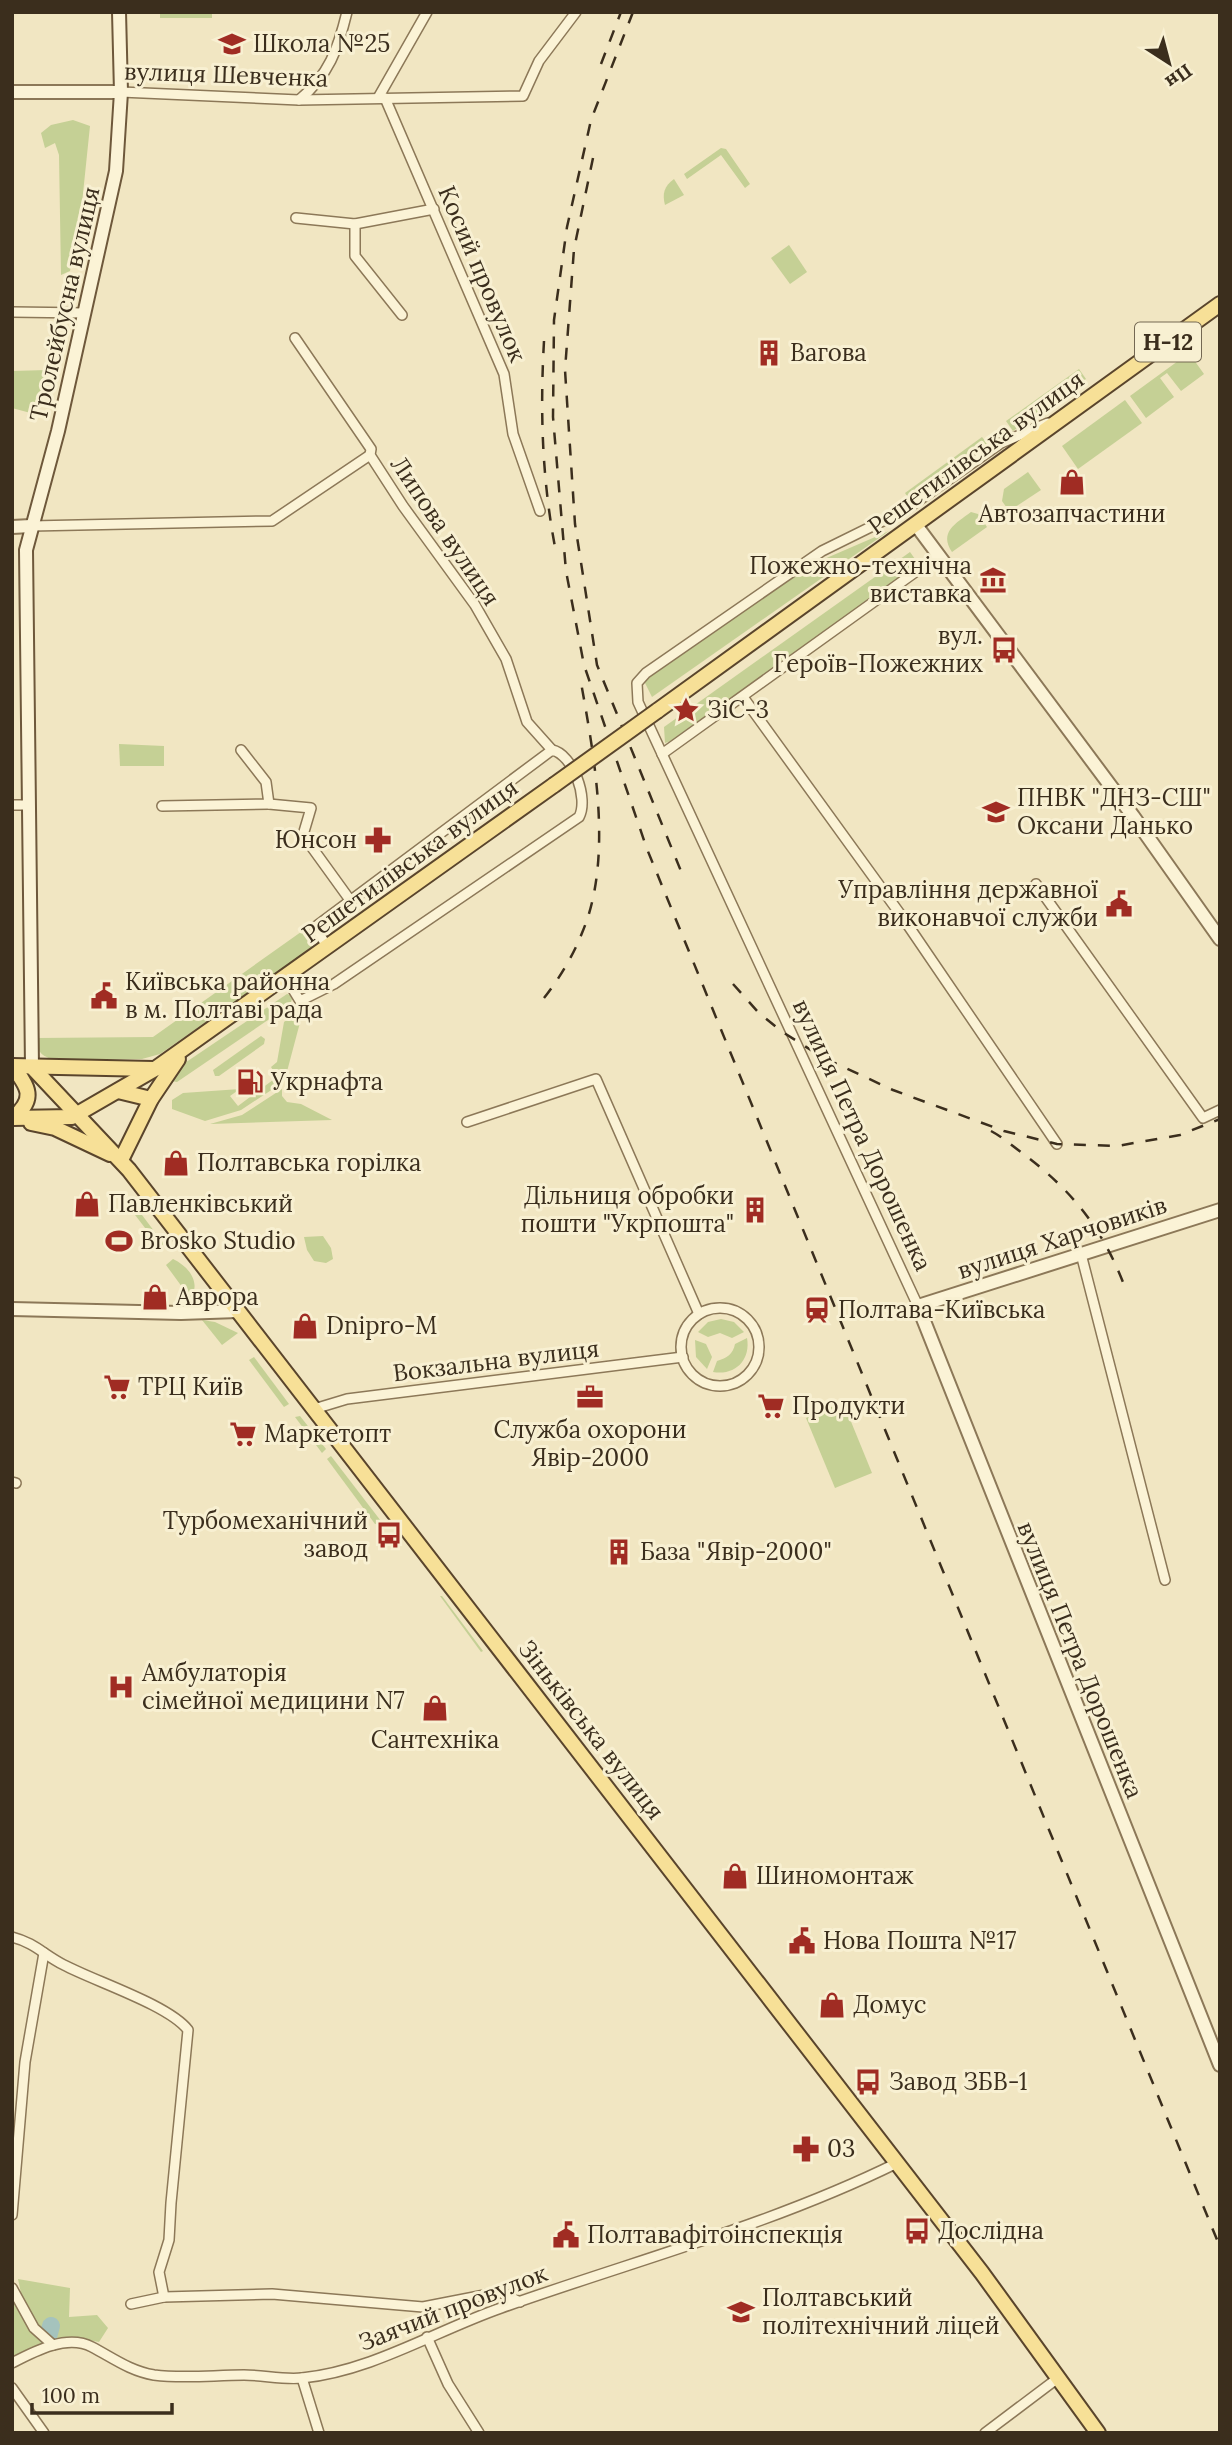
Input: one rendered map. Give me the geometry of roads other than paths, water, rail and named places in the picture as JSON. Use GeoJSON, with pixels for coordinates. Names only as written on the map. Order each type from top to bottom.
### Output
{"type":"FeatureCollection","features":[{"type":"Feature","properties":{"kind":"main road","name":"Решетилівська вулиця"},"geometry":{"type":"LineString","coordinates":[[77,1114],[155,1069],[286,978],[1220,304]]}},
{"type":"Feature","properties":{"kind":"main road"},"geometry":{"type":"LineString","coordinates":[[13,1118],[55,1128],[121,1160],[151,1099],[169,1070],[194,1042]]}},
{"type":"Feature","properties":{"kind":"main road"},"geometry":{"type":"LineString","coordinates":[[12,1066],[155,1069]]}},
{"type":"Feature","properties":{"kind":"main road"},"geometry":{"type":"LineString","coordinates":[[12,1066],[25,1084],[28,1097],[23,1110],[13,1118]]}},
{"type":"Feature","properties":{"kind":"main road","name":"Зіньківська вулиця"},"geometry":{"type":"LineString","coordinates":[[32,1067],[121,1160],[982,2273],[1098,2433]]}},
{"type":"Feature","properties":{"kind":"main road"},"geometry":{"type":"LineString","coordinates":[[118,1091],[151,1099]]}},
{"type":"Feature","properties":{"kind":"main road"},"geometry":{"type":"LineString","coordinates":[[13,1118],[72,1117],[77,1114]]}},
{"type":"Feature","properties":{"kind":"street","name":"Тролейбусна вулиця"},"geometry":{"type":"LineString","coordinates":[[32,1067],[26,550],[58,431],[116,171],[121,92],[119,12]]}},
{"type":"Feature","properties":{"kind":"street"},"geometry":{"type":"LineString","coordinates":[[299,100],[326,74],[348,12]]}},
{"type":"Feature","properties":{"kind":"street"},"geometry":{"type":"LineString","coordinates":[[382,98],[427,12]]}},
{"type":"Feature","properties":{"kind":"street","name":"вулиця Шевченка"},"geometry":{"type":"LineString","coordinates":[[12,92],[121,92],[299,100],[523,96],[539,61],[576,12]]}},
{"type":"Feature","properties":{"kind":"street","name":"Косий провулок"},"geometry":{"type":"LineString","coordinates":[[382,98],[434,209],[504,374],[513,434],[540,510]]}},
{"type":"Feature","properties":{"kind":"street"},"geometry":{"type":"LineString","coordinates":[[296,218],[355,224],[434,209]]}},
{"type":"Feature","properties":{"kind":"street"},"geometry":{"type":"LineString","coordinates":[[355,224],[355,256],[402,315]]}},
{"type":"Feature","properties":{"kind":"street"},"geometry":{"type":"LineString","coordinates":[[12,312],[85,313]]}},
{"type":"Feature","properties":{"kind":"street","name":"Липова вулиця"},"geometry":{"type":"LineString","coordinates":[[286,978],[300,1001],[334,984],[579,817],[583,810],[582,790],[565,757],[552,750],[527,722],[506,659],[475,605],[403,506],[370,456],[371,449],[295,338]]}},
{"type":"Feature","properties":{"kind":"street"},"geometry":{"type":"LineString","coordinates":[[1069,414],[1001,443],[905,510],[1133,816],[1220,939]]}},
{"type":"Feature","properties":{"kind":"street"},"geometry":{"type":"LineString","coordinates":[[12,527],[272,521],[370,456]]}},
{"type":"Feature","properties":{"kind":"street","name":"вулиця Петра Дорошенка"},"geometry":{"type":"LineString","coordinates":[[905,510],[798,566],[639,679],[638,702],[918,1307],[1220,2065]]}},
{"type":"Feature","properties":{"kind":"street"},"geometry":{"type":"LineString","coordinates":[[662,754],[939,555]]}},
{"type":"Feature","properties":{"kind":"street"},"geometry":{"type":"LineString","coordinates":[[743,696],[903,918],[1057,1144]]}},
{"type":"Feature","properties":{"kind":"street"},"geometry":{"type":"LineString","coordinates":[[241,750],[266,782],[270,804]]}},
{"type":"Feature","properties":{"kind":"street"},"geometry":{"type":"LineString","coordinates":[[328,948],[315,927],[552,750]]}},
{"type":"Feature","properties":{"kind":"street"},"geometry":{"type":"LineString","coordinates":[[162,806],[270,804],[311,808],[303,835],[349,900]]}},
{"type":"Feature","properties":{"kind":"street"},"geometry":{"type":"LineString","coordinates":[[12,805],[28,805]]}},
{"type":"Feature","properties":{"kind":"street"},"geometry":{"type":"LineString","coordinates":[[1036,884],[1203,1118],[1220,1110]]}},
{"type":"Feature","properties":{"kind":"street"},"geometry":{"type":"LineString","coordinates":[[467,1122],[596,1079],[699,1314]]}},
{"type":"Feature","properties":{"kind":"street","name":"вулиця Харчовиків"},"geometry":{"type":"LineString","coordinates":[[918,1307],[1220,1210]]}},
{"type":"Feature","properties":{"kind":"street"},"geometry":{"type":"LineString","coordinates":[[1081,1254],[1165,1580]]}},
{"type":"Feature","properties":{"kind":"street"},"geometry":{"type":"LineString","coordinates":[[710,1309],[735,1310],[753,1326],[759,1339],[757,1361],[743,1378],[729,1384],[715,1385],[702,1381],[692,1373],[683,1357],[682,1345],[690,1322],[699,1314],[710,1309]]}},
{"type":"Feature","properties":{"kind":"street"},"geometry":{"type":"LineString","coordinates":[[12,1310],[181,1313],[238,1311]]}},
{"type":"Feature","properties":{"kind":"street","name":"Вокзальна вулиця"},"geometry":{"type":"LineString","coordinates":[[314,1409],[347,1399],[683,1357]]}},
{"type":"Feature","properties":{"kind":"street"},"geometry":{"type":"LineString","coordinates":[[12,1937],[30,1941],[62,1964],[130,1994],[175,2018],[188,2030],[170,2229],[159,2272],[164,2297]]}},
{"type":"Feature","properties":{"kind":"street"},"geometry":{"type":"LineString","coordinates":[[12,2215],[25,2062],[44,1953]]}},
{"type":"Feature","properties":{"kind":"street","name":"Заячий провулок"},"geometry":{"type":"LineString","coordinates":[[12,2362],[52,2345],[71,2342],[90,2346],[126,2367],[181,2378],[246,2375],[302,2378],[339,2370],[387,2356],[481,2315],[676,2250],[850,2186],[897,2163]]}},
{"type":"Feature","properties":{"kind":"street"},"geometry":{"type":"LineString","coordinates":[[12,2288],[34,2328],[52,2345]]}},
{"type":"Feature","properties":{"kind":"street"},"geometry":{"type":"LineString","coordinates":[[131,2304],[164,2297],[272,2294],[423,2307],[500,2292],[520,2302]]}},
{"type":"Feature","properties":{"kind":"street"},"geometry":{"type":"LineString","coordinates":[[427,2337],[448,2384],[479,2433]]}},
{"type":"Feature","properties":{"kind":"street"},"geometry":{"type":"LineString","coordinates":[[302,2378],[319,2433]]}},
{"type":"Feature","properties":{"kind":"street"},"geometry":{"type":"LineString","coordinates":[[985,2433],[1058,2378]]}},
{"type":"Feature","properties":{"kind":"street"},"geometry":{"type":"LineString","coordinates":[[12,2388],[44,2433]]}},
{"type":"Feature","properties":{"kind":"waterway"},"geometry":{"type":"LineString","coordinates":[[48,2337],[51,2326]]}},
{"type":"Feature","properties":{"kind":"railway"},"geometry":{"type":"LineString","coordinates":[[601,64],[621,12]]}},
{"type":"Feature","properties":{"kind":"railway"},"geometry":{"type":"LineString","coordinates":[[633,12],[591,120],[567,227],[554,320],[553,417],[566,571],[584,665],[647,849],[1220,2247]]}},
{"type":"Feature","properties":{"kind":"railway"},"geometry":{"type":"LineString","coordinates":[[593,158],[574,249],[565,370],[575,524],[597,665],[683,876]]}},
{"type":"Feature","properties":{"kind":"railway"},"geometry":{"type":"LineString","coordinates":[[544,341],[543,444],[555,547]]}},
{"type":"Feature","properties":{"kind":"railway"},"geometry":{"type":"LineString","coordinates":[[544,998],[565,967],[582,933],[592,904],[597,872],[598,806],[591,739],[580,677]]}},
{"type":"Feature","properties":{"kind":"railway"},"geometry":{"type":"LineString","coordinates":[[733,984],[758,1012],[781,1031],[822,1057],[893,1090],[1004,1131],[1057,1144],[1117,1146],[1180,1135],[1220,1119]]}},
{"type":"Feature","properties":{"kind":"railway"},"geometry":{"type":"LineString","coordinates":[[991,1131],[1044,1170],[1074,1200],[1098,1232],[1126,1290]]}},
{"type":"Feature","properties":{"kind":"place","name":"Школа №25"},"geometry":{"type":"Point","coordinates":[232,44]}},
{"type":"Feature","properties":{"kind":"place","name":"Вагова"},"geometry":{"type":"Point","coordinates":[769,353]}},
{"type":"Feature","properties":{"kind":"place","name":"Автозапчастини"},"geometry":{"type":"Point","coordinates":[1072,482]}},
{"type":"Feature","properties":{"kind":"place","name":"Пожежно-технічна виставка"},"geometry":{"type":"Point","coordinates":[993,580]}},
{"type":"Feature","properties":{"kind":"place","name":"вул. Героїв-Пожежних"},"geometry":{"type":"Point","coordinates":[1004,650]}},
{"type":"Feature","properties":{"kind":"place","name":"ЗіС-3"},"geometry":{"type":"Point","coordinates":[686,710]}},
{"type":"Feature","properties":{"kind":"place","name":"ПНВК \"ДНЗ-СШ\" Оксани Данько"},"geometry":{"type":"Point","coordinates":[996,812]}},
{"type":"Feature","properties":{"kind":"place","name":"Юнсон"},"geometry":{"type":"Point","coordinates":[378,840]}},
{"type":"Feature","properties":{"kind":"place","name":"Управління державної виконавчої служби"},"geometry":{"type":"Point","coordinates":[1119,904]}},
{"type":"Feature","properties":{"kind":"place","name":"Київська районна в м. Полтаві рада"},"geometry":{"type":"Point","coordinates":[104,996]}},
{"type":"Feature","properties":{"kind":"place","name":"Укрнафта"},"geometry":{"type":"Point","coordinates":[250,1082]}},
{"type":"Feature","properties":{"kind":"place","name":"Полтавська горілка"},"geometry":{"type":"Point","coordinates":[176,1163]}},
{"type":"Feature","properties":{"kind":"place","name":"Павленківський"},"geometry":{"type":"Point","coordinates":[87,1204]}},
{"type":"Feature","properties":{"kind":"place","name":"Дільниця обробки пошти \"Укрпошта\""},"geometry":{"type":"Point","coordinates":[755,1210]}},
{"type":"Feature","properties":{"kind":"place","name":"Brosko Studio"},"geometry":{"type":"Point","coordinates":[119,1241]}},
{"type":"Feature","properties":{"kind":"place","name":"Аврора"},"geometry":{"type":"Point","coordinates":[155,1297]}},
{"type":"Feature","properties":{"kind":"place","name":"Полтава-Київська"},"geometry":{"type":"Point","coordinates":[817,1310]}},
{"type":"Feature","properties":{"kind":"place","name":"Dnipro-M"},"geometry":{"type":"Point","coordinates":[305,1326]}},
{"type":"Feature","properties":{"kind":"place","name":"ТРЦ Київ"},"geometry":{"type":"Point","coordinates":[117,1387]}},
{"type":"Feature","properties":{"kind":"place","name":"Служба охорони Явір-2000"},"geometry":{"type":"Point","coordinates":[590,1397]}},
{"type":"Feature","properties":{"kind":"place","name":"Продукти"},"geometry":{"type":"Point","coordinates":[771,1406]}},
{"type":"Feature","properties":{"kind":"place","name":"Маркетопт"},"geometry":{"type":"Point","coordinates":[243,1434]}},
{"type":"Feature","properties":{"kind":"place","name":"Турбомеханічний завод"},"geometry":{"type":"Point","coordinates":[389,1535]}},
{"type":"Feature","properties":{"kind":"place","name":"База \"Явір-2000\""},"geometry":{"type":"Point","coordinates":[619,1552]}},
{"type":"Feature","properties":{"kind":"place","name":"Амбулаторія сімейної медицини N7"},"geometry":{"type":"Point","coordinates":[121,1687]}},
{"type":"Feature","properties":{"kind":"place","name":"Сантехніка"},"geometry":{"type":"Point","coordinates":[435,1708]}},
{"type":"Feature","properties":{"kind":"place","name":"Шиномонтаж"},"geometry":{"type":"Point","coordinates":[735,1876]}},
{"type":"Feature","properties":{"kind":"place","name":"Нова Пошта №17"},"geometry":{"type":"Point","coordinates":[802,1941]}},
{"type":"Feature","properties":{"kind":"place","name":"Домус"},"geometry":{"type":"Point","coordinates":[832,2005]}},
{"type":"Feature","properties":{"kind":"place","name":"Завод ЗБВ-1"},"geometry":{"type":"Point","coordinates":[868,2082]}},
{"type":"Feature","properties":{"kind":"place","name":"03"},"geometry":{"type":"Point","coordinates":[806,2149]}},
{"type":"Feature","properties":{"kind":"place","name":"Дослідна"},"geometry":{"type":"Point","coordinates":[917,2231]}},
{"type":"Feature","properties":{"kind":"place","name":"Полтавафітоінспекція"},"geometry":{"type":"Point","coordinates":[566,2235]}},
{"type":"Feature","properties":{"kind":"place","name":"Полтавський політехнічний ліцей"},"geometry":{"type":"Point","coordinates":[741,2312]}}]}
